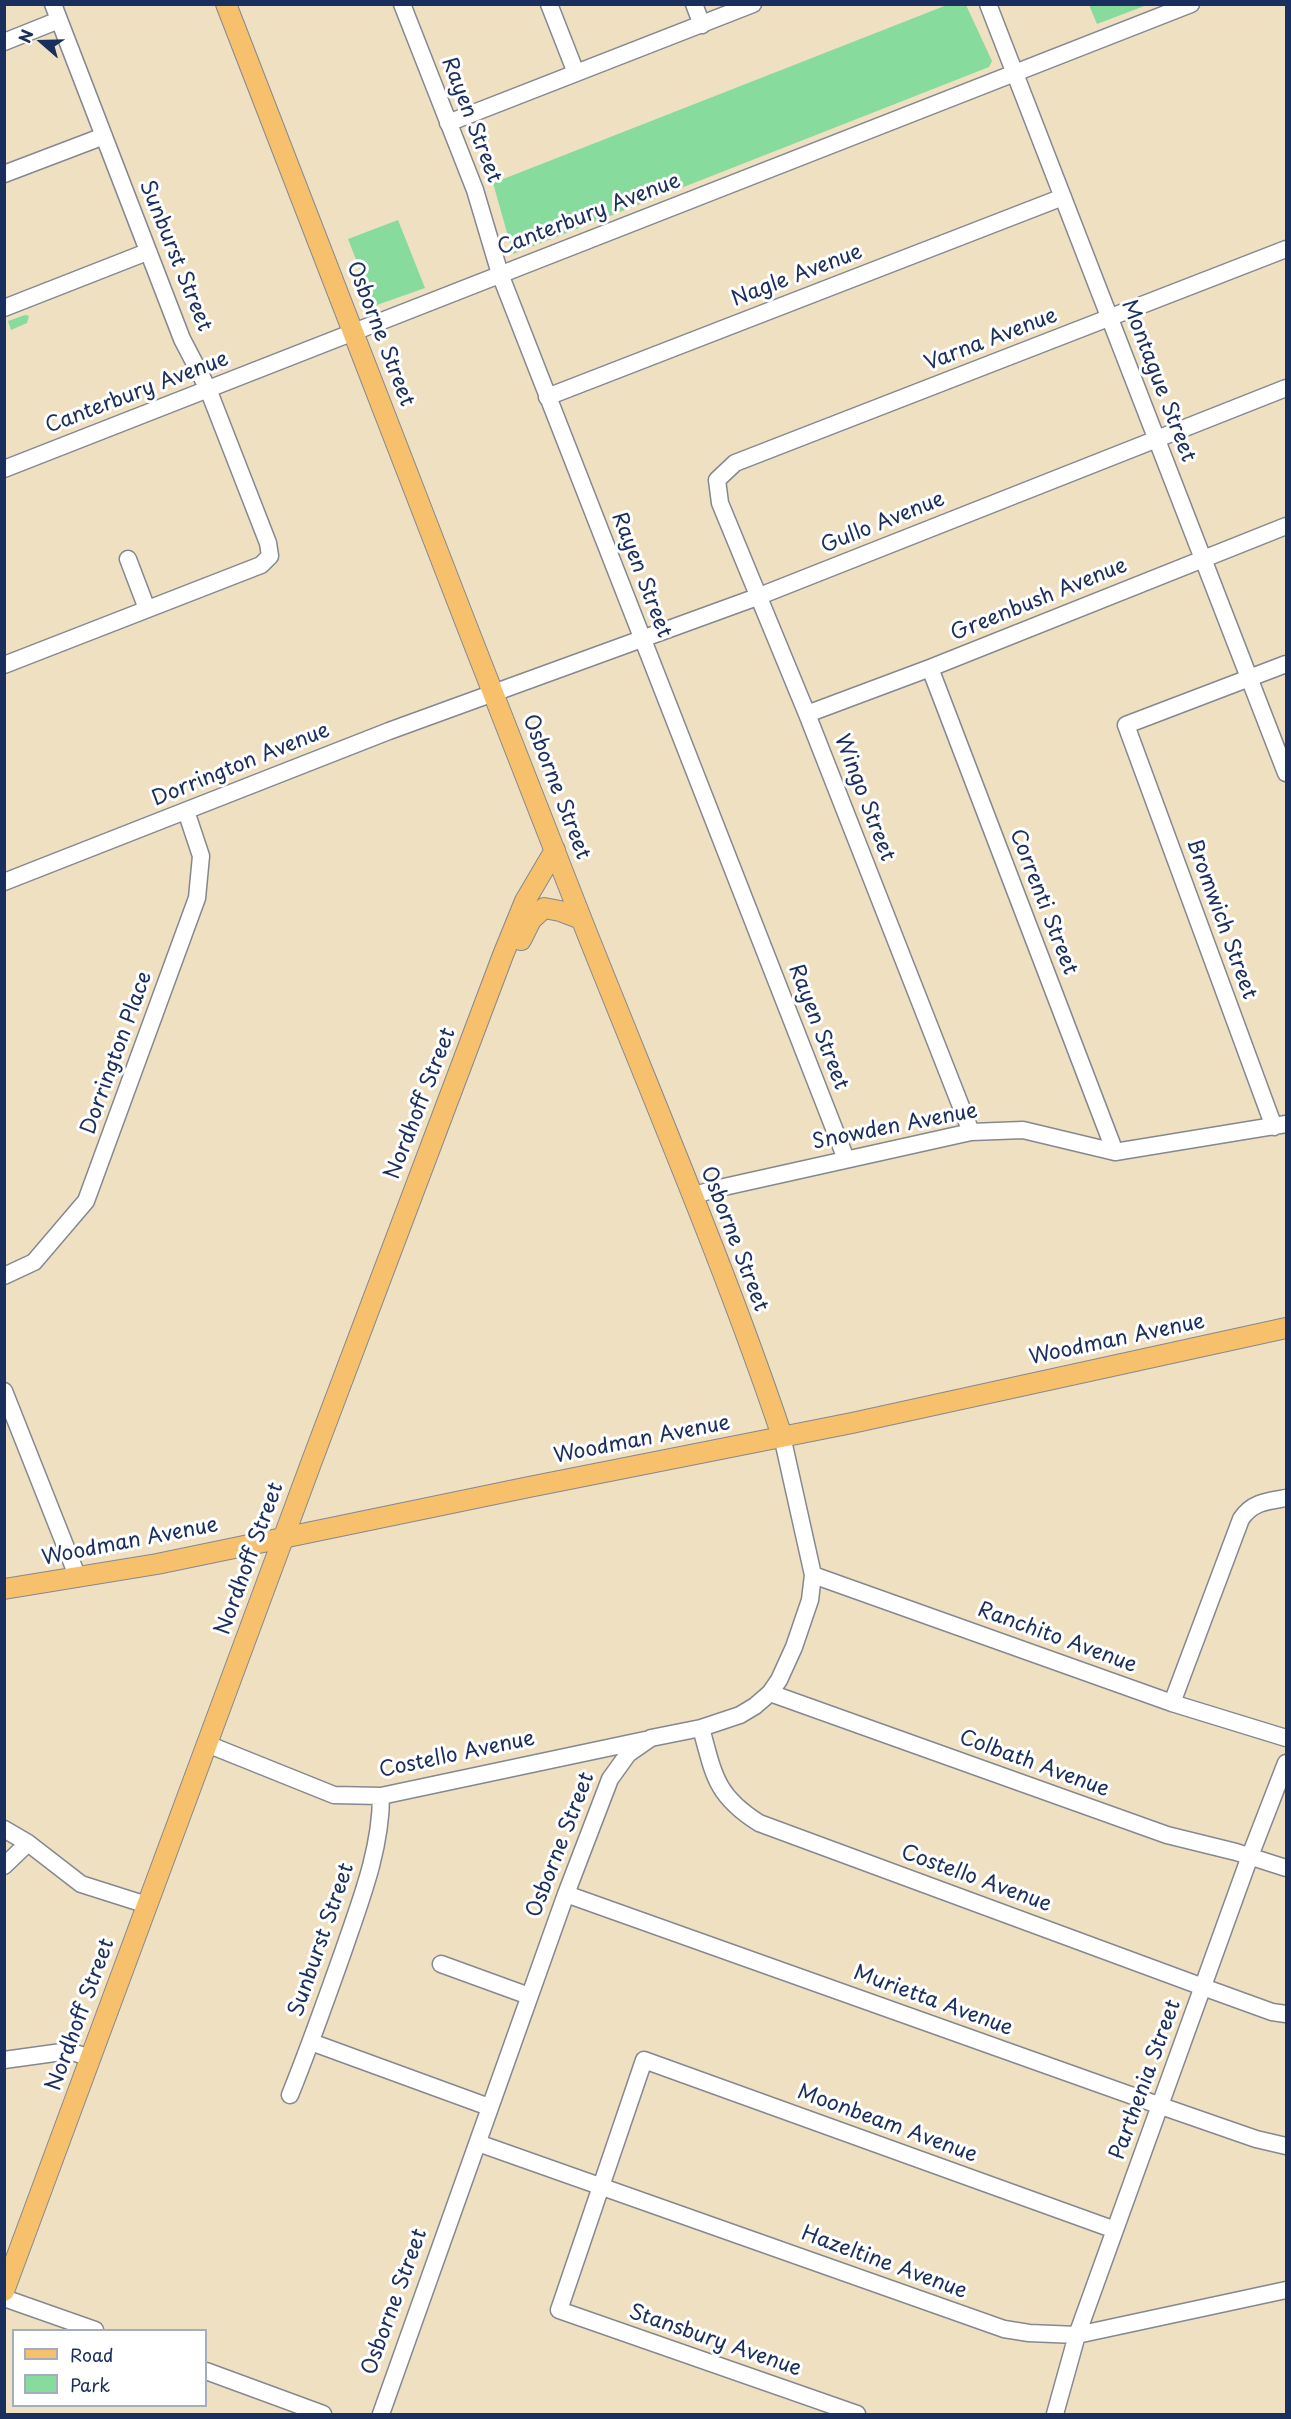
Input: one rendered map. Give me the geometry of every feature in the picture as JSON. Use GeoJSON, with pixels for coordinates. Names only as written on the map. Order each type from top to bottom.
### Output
{"type":"FeatureCollection","features":[{"type":"Feature","properties":{"kind":"main road","name":"Osborne Street"},"geometry":{"type":"LineString","coordinates":[[226,4],[581,919],[606,976],[692,1196],[782,1436]]}},
{"type":"Feature","properties":{"kind":"main road","name":"Nordhoff Street"},"geometry":{"type":"LineString","coordinates":[[4,2291],[284,1536],[503,955],[525,901],[555,850]]}},
{"type":"Feature","properties":{"kind":"main road"},"geometry":{"type":"LineString","coordinates":[[503,955],[523,939],[531,920],[544,908],[581,919]]}},
{"type":"Feature","properties":{"kind":"main road","name":"Woodman Avenue"},"geometry":{"type":"LineString","coordinates":[[4,1589],[78,1578],[922,1408],[1287,1328]]}},
{"type":"Feature","properties":{"kind":"street","name":"Rayen Street"},"geometry":{"type":"LineString","coordinates":[[402,4],[475,190],[500,274],[547,397],[846,1159]]}},
{"type":"Feature","properties":{"kind":"street"},"geometry":{"type":"LineString","coordinates":[[549,4],[576,73]]}},
{"type":"Feature","properties":{"kind":"street"},"geometry":{"type":"LineString","coordinates":[[694,4],[702,25]]}},
{"type":"Feature","properties":{"kind":"street"},"geometry":{"type":"LineString","coordinates":[[448,123],[753,4]]}},
{"type":"Feature","properties":{"kind":"street","name":"Montague Street"},"geometry":{"type":"LineString","coordinates":[[988,4],[1287,773]]}},
{"type":"Feature","properties":{"kind":"street","name":"Canterbury Avenue"},"geometry":{"type":"LineString","coordinates":[[4,469],[1191,4]]}},
{"type":"Feature","properties":{"kind":"street"},"geometry":{"type":"LineString","coordinates":[[4,42],[56,12]]}},
{"type":"Feature","properties":{"kind":"street","name":"Sunburst Street"},"geometry":{"type":"LineString","coordinates":[[56,12],[182,339],[208,389],[268,543],[270,556],[261,565],[147,609]]}},
{"type":"Feature","properties":{"kind":"street"},"geometry":{"type":"LineString","coordinates":[[4,174],[104,136]]}},
{"type":"Feature","properties":{"kind":"street","name":"Nagle Avenue"},"geometry":{"type":"LineString","coordinates":[[547,397],[1063,197]]}},
{"type":"Feature","properties":{"kind":"street","name":"Varna Avenue"},"geometry":{"type":"LineString","coordinates":[[717,480],[735,463],[1287,249]]}},
{"type":"Feature","properties":{"kind":"street"},"geometry":{"type":"LineString","coordinates":[[4,308],[147,252]]}},
{"type":"Feature","properties":{"kind":"street","name":"Gullo Avenue"},"geometry":{"type":"LineString","coordinates":[[494,692],[757,597],[1287,388]]}},
{"type":"Feature","properties":{"kind":"street","name":"Wingo Street"},"geometry":{"type":"LineString","coordinates":[[717,480],[720,503],[807,714],[971,1132]]}},
{"type":"Feature","properties":{"kind":"street","name":"Greenbush Avenue"},"geometry":{"type":"LineString","coordinates":[[807,714],[930,668],[1287,526]]}},
{"type":"Feature","properties":{"kind":"street"},"geometry":{"type":"LineString","coordinates":[[6,662],[147,609],[128,559]]}},
{"type":"Feature","properties":{"kind":"street"},"geometry":{"type":"LineString","coordinates":[[1250,678],[1287,664]]}},
{"type":"Feature","properties":{"kind":"street","name":"Correnti Street"},"geometry":{"type":"LineString","coordinates":[[930,668],[1115,1152]]}},
{"type":"Feature","properties":{"kind":"street","name":"Bromwich Street"},"geometry":{"type":"LineString","coordinates":[[1250,678],[1126,725],[1280,1126]]}},
{"type":"Feature","properties":{"kind":"street","name":"Dorrington Avenue"},"geometry":{"type":"LineString","coordinates":[[4,882],[494,692]]}},
{"type":"Feature","properties":{"kind":"street","name":"Dorrington Place"},"geometry":{"type":"LineString","coordinates":[[4,1276],[34,1262],[86,1201],[197,898],[201,856],[186,811]]}},
{"type":"Feature","properties":{"kind":"street","name":"Snowden Avenue"},"geometry":{"type":"LineString","coordinates":[[692,1196],[971,1132],[1023,1130],[1115,1152],[1280,1126]]}},
{"type":"Feature","properties":{"kind":"street"},"geometry":{"type":"LineString","coordinates":[[4,1391],[9,1417],[78,1578]]}},
{"type":"Feature","properties":{"kind":"street","name":"Osborne Street"},"geometry":{"type":"LineString","coordinates":[[381,2415],[489,2107],[610,1779],[628,1754],[651,1738],[701,1728],[740,1715],[770,1693],[779,1680],[794,1647],[810,1600],[813,1575],[782,1436]]}},
{"type":"Feature","properties":{"kind":"street"},"geometry":{"type":"LineString","coordinates":[[1172,1703],[1241,1519],[1247,1510],[1257,1504],[1287,1497]]}},
{"type":"Feature","properties":{"kind":"street","name":"Ranchito Avenue"},"geometry":{"type":"LineString","coordinates":[[813,1575],[1172,1703],[1287,1738]]}},
{"type":"Feature","properties":{"kind":"street","name":"Colbath Avenue"},"geometry":{"type":"LineString","coordinates":[[770,1693],[1167,1835],[1287,1868]]}},
{"type":"Feature","properties":{"kind":"street","name":"Costello Avenue"},"geometry":{"type":"LineString","coordinates":[[701,1728],[716,1780],[727,1799],[759,1823],[1272,2012],[1287,2014]]}},
{"type":"Feature","properties":{"kind":"street","name":"Costello Avenue"},"geometry":{"type":"LineString","coordinates":[[207,1744],[334,1794],[381,1796],[651,1738]]}},
{"type":"Feature","properties":{"kind":"street","name":"Parthenia Street"},"geometry":{"type":"LineString","coordinates":[[1055,2415],[1077,2335],[1250,1856],[1287,1763]]}},
{"type":"Feature","properties":{"kind":"street","name":"Sunburst Street"},"geometry":{"type":"LineString","coordinates":[[290,2095],[311,2042],[372,1864],[381,1796]]}},
{"type":"Feature","properties":{"kind":"street"},"geometry":{"type":"LineString","coordinates":[[4,1829],[28,1843],[81,1884],[147,1905]]}},
{"type":"Feature","properties":{"kind":"street"},"geometry":{"type":"LineString","coordinates":[[4,1866],[28,1843]]}},
{"type":"Feature","properties":{"kind":"street","name":"Murietta Avenue"},"geometry":{"type":"LineString","coordinates":[[566,1894],[1161,2106],[1256,2139],[1287,2146]]}},
{"type":"Feature","properties":{"kind":"street"},"geometry":{"type":"LineString","coordinates":[[441,1964],[529,1996]]}},
{"type":"Feature","properties":{"kind":"street"},"geometry":{"type":"LineString","coordinates":[[311,2042],[489,2107]]}},
{"type":"Feature","properties":{"kind":"street"},"geometry":{"type":"LineString","coordinates":[[4,2060],[69,2051],[91,2058]]}},
{"type":"Feature","properties":{"kind":"street","name":"Moonbeam Avenue"},"geometry":{"type":"LineString","coordinates":[[601,2186],[644,2060],[1115,2230]]}},
{"type":"Feature","properties":{"kind":"street","name":"Hazeltine Avenue"},"geometry":{"type":"LineString","coordinates":[[478,2143],[1004,2329],[1029,2333],[1077,2335],[1287,2290]]}},
{"type":"Feature","properties":{"kind":"street","name":"Stansbury Avenue"},"geometry":{"type":"LineString","coordinates":[[601,2186],[559,2310],[857,2415]]}},
{"type":"Feature","properties":{"kind":"street"},"geometry":{"type":"LineString","coordinates":[[4,2298],[89,2329]]}},
{"type":"Feature","properties":{"kind":"street"},"geometry":{"type":"LineString","coordinates":[[207,2371],[323,2415]]}},
{"type":"Feature","properties":{"kind":"green space"},"geometry":{"type":"Polygon","coordinates":[[[947,5],[966,5],[992,61],[989,67],[513,254],[493,183],[947,5]]]}},
{"type":"Feature","properties":{"kind":"green space"},"geometry":{"type":"Polygon","coordinates":[[[1089,5],[1147,5],[1097,24],[1089,5]]]}},
{"type":"Feature","properties":{"kind":"green space"},"geometry":{"type":"Polygon","coordinates":[[[398,220],[425,288],[374,306],[348,239],[398,220]]]}},
{"type":"Feature","properties":{"kind":"green space"},"geometry":{"type":"Polygon","coordinates":[[[25,315],[29,316],[27,323],[11,330],[8,321],[25,315]]]}}]}
